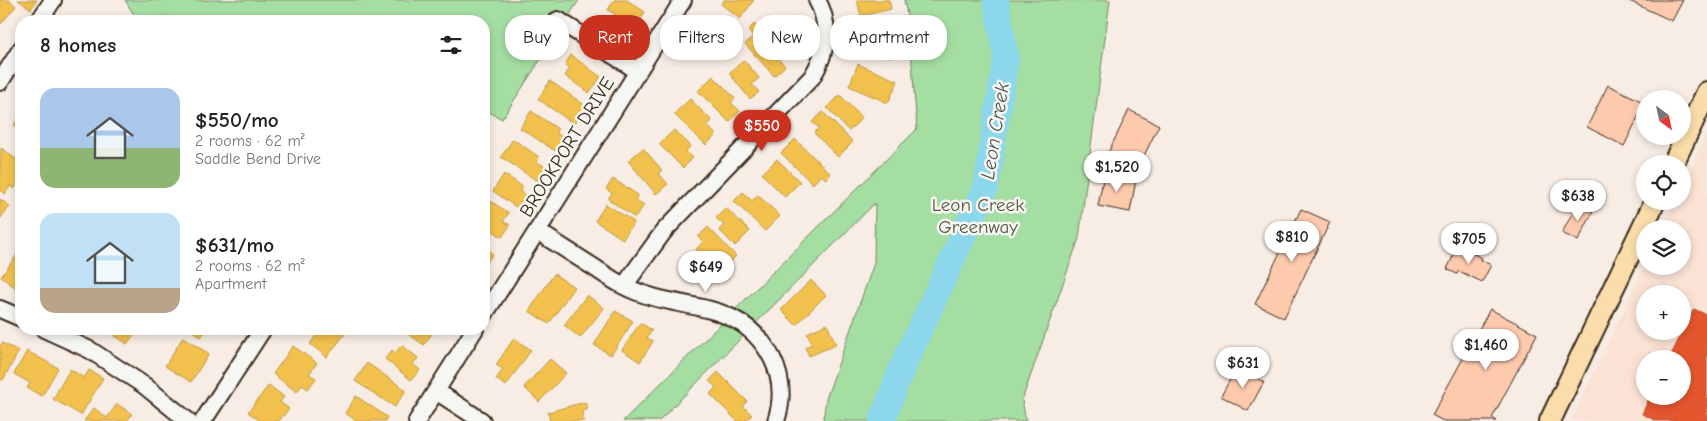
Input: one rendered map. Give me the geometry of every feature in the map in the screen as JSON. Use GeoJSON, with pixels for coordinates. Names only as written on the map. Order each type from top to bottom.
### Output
{"type":"FeatureCollection","features":[{"type":"Feature","properties":{"kind":"main road"},"geometry":{"type":"LineString","coordinates":[[1677,155],[1707,92]]}},
{"type":"Feature","properties":{"kind":"main road"},"geometry":{"type":"LineString","coordinates":[[1550,421],[1651,210]]}},
{"type":"Feature","properties":{"kind":"street"},"geometry":{"type":"LineString","coordinates":[[43,15],[53,0]]}},
{"type":"Feature","properties":{"kind":"street","name":"BROOKPORT DRIVE"},"geometry":{"type":"LineString","coordinates":[[490,306],[684,0]]}},
{"type":"Feature","properties":{"kind":"street"},"geometry":{"type":"LineString","coordinates":[[624,286],[664,231],[812,77],[824,54],[826,31],[822,9],[818,0]]}},
{"type":"Feature","properties":{"kind":"street"},"geometry":{"type":"LineString","coordinates":[[569,27],[638,71]]}},
{"type":"Feature","properties":{"kind":"street"},"geometry":{"type":"LineString","coordinates":[[0,82],[15,58]]}},
{"type":"Feature","properties":{"kind":"street"},"geometry":{"type":"LineString","coordinates":[[537,231],[624,286],[650,297],[726,315],[750,328],[765,344],[775,364],[781,386],[776,421]]}},
{"type":"Feature","properties":{"kind":"street"},"geometry":{"type":"LineString","coordinates":[[0,309],[15,315]]}},
{"type":"Feature","properties":{"kind":"street"},"geometry":{"type":"LineString","coordinates":[[59,335],[90,350],[145,386],[188,421]]}},
{"type":"Feature","properties":{"kind":"street"},"geometry":{"type":"LineString","coordinates":[[203,421],[259,335]]}},
{"type":"Feature","properties":{"kind":"street"},"geometry":{"type":"LineString","coordinates":[[417,421],[471,335]]}},
{"type":"Feature","properties":{"kind":"street"},"geometry":{"type":"LineString","coordinates":[[436,392],[482,421]]}},
{"type":"Feature","properties":{"kind":"shaded area"},"geometry":{"type":"Polygon","coordinates":[[[1707,133],[1707,421],[1571,421],[1640,275],[1691,275],[1691,220],[1666,220],[1671,210],[1691,210],[1691,168],[1707,133]]]}},
{"type":"Feature","properties":{"kind":"green space"},"geometry":{"type":"Polygon","coordinates":[[[125,0],[579,0],[569,15],[505,15],[505,60],[540,60],[502,119],[490,112],[490,15],[134,15],[125,0]]]}},
{"type":"Feature","properties":{"kind":"green space","name":"Leon Creek Greenway"},"geometry":{"type":"Polygon","coordinates":[[[904,0],[1110,0],[1079,238],[1022,400],[1026,421],[823,421],[826,399],[874,263],[875,203],[659,421],[623,421],[917,129],[912,60],[947,60],[947,15],[907,15],[904,0]]]}},
{"type":"Feature","properties":{"kind":"building: Homes"},"geometry":{"type":"Polygon","coordinates":[[[0,0],[9,0],[16,6],[0,25],[0,0]]]}},
{"type":"Feature","properties":{"kind":"building: Homes"},"geometry":{"type":"Polygon","coordinates":[[[18,0],[37,0],[31,9],[18,0]]]}},
{"type":"Feature","properties":{"kind":"building: Homes"},"geometry":{"type":"Polygon","coordinates":[[[614,0],[627,0],[645,12],[643,15],[616,15],[608,10],[614,0]]]}},
{"type":"Feature","properties":{"kind":"building: Homes"},"geometry":{"type":"Polygon","coordinates":[[[724,0],[754,0],[743,15],[735,15],[721,4],[724,0]]]}},
{"type":"Feature","properties":{"kind":"building: Homes"},"geometry":{"type":"Polygon","coordinates":[[[857,0],[889,0],[891,9],[861,15],[857,0]]]}},
{"type":"Feature","properties":{"kind":"building: Homes"},"geometry":{"type":"Polygon","coordinates":[[[753,25],[753,36],[748,31],[753,25]]]}},
{"type":"Feature","properties":{"kind":"building: Homes"},"geometry":{"type":"Polygon","coordinates":[[[753,36],[753,53],[745,44],[753,36]]]}},
{"type":"Feature","properties":{"kind":"building: Homes"},"geometry":{"type":"Polygon","coordinates":[[[571,55],[601,77],[589,93],[565,76],[570,68],[565,64],[571,55]]]}},
{"type":"Feature","properties":{"kind":"building: Homes"},"geometry":{"type":"Polygon","coordinates":[[[744,60],[759,78],[752,84],[759,92],[750,99],[729,73],[744,60]]]}},
{"type":"Feature","properties":{"kind":"building: Homes"},"geometry":{"type":"Polygon","coordinates":[[[760,60],[780,60],[785,66],[774,76],[760,60]]]}},
{"type":"Feature","properties":{"kind":"building: Homes"},"geometry":{"type":"Polygon","coordinates":[[[858,64],[898,81],[888,103],[849,86],[858,64]]]}},
{"type":"Feature","properties":{"kind":"building: Homes"},"geometry":{"type":"Polygon","coordinates":[[[713,76],[735,98],[731,103],[740,111],[729,122],[698,91],[713,76]]]}},
{"type":"Feature","properties":{"kind":"building: Homes"},"geometry":{"type":"Polygon","coordinates":[[[550,81],[586,106],[574,124],[538,99],[550,81]]]}},
{"type":"Feature","properties":{"kind":"building: Homes"},"geometry":{"type":"Polygon","coordinates":[[[840,95],[862,118],[849,131],[827,108],[840,95]]]}},
{"type":"Feature","properties":{"kind":"building: Homes"},"geometry":{"type":"Polygon","coordinates":[[[690,99],[712,121],[707,125],[716,135],[706,145],[674,114],[690,99]]]}},
{"type":"Feature","properties":{"kind":"building: Homes"},"geometry":{"type":"Polygon","coordinates":[[[531,111],[558,129],[555,132],[565,139],[557,152],[520,128],[531,111]]]}},
{"type":"Feature","properties":{"kind":"building: Homes"},"geometry":{"type":"Polygon","coordinates":[[[823,112],[853,142],[838,157],[814,133],[819,128],[812,122],[823,112]]]}},
{"type":"Feature","properties":{"kind":"building: Homes"},"geometry":{"type":"Polygon","coordinates":[[[674,130],[691,146],[686,151],[693,158],[683,168],[659,144],[674,130]]]}},
{"type":"Feature","properties":{"kind":"building: Homes"},"geometry":{"type":"Polygon","coordinates":[[[513,139],[539,157],[536,161],[547,168],[539,182],[501,157],[513,139]]]}},
{"type":"Feature","properties":{"kind":"building: Homes"},"geometry":{"type":"Polygon","coordinates":[[[795,139],[831,174],[826,179],[821,175],[813,184],[781,153],[795,139]]]}},
{"type":"Feature","properties":{"kind":"building: Homes"},"geometry":{"type":"Polygon","coordinates":[[[1,148],[15,158],[15,188],[14,189],[10,186],[5,194],[0,190],[1,148]]]}},
{"type":"Feature","properties":{"kind":"building: Homes"},"geometry":{"type":"Polygon","coordinates":[[[643,148],[662,170],[658,173],[668,184],[656,194],[628,161],[643,148]]]}},
{"type":"Feature","properties":{"kind":"building: Homes"},"geometry":{"type":"Polygon","coordinates":[[[777,159],[800,182],[785,197],[762,174],[777,159]]]}},
{"type":"Feature","properties":{"kind":"building: Homes"},"geometry":{"type":"Polygon","coordinates":[[[504,174],[523,187],[520,191],[528,198],[520,210],[493,191],[504,174]]]}},
{"type":"Feature","properties":{"kind":"building: Homes"},"geometry":{"type":"Polygon","coordinates":[[[613,179],[638,195],[635,199],[644,205],[635,218],[608,199],[612,193],[606,189],[613,179]]]}},
{"type":"Feature","properties":{"kind":"building: Homes"},"geometry":{"type":"Polygon","coordinates":[[[743,192],[752,201],[758,195],[780,216],[765,231],[734,201],[743,192]]]}},
{"type":"Feature","properties":{"kind":"building: Homes"},"geometry":{"type":"Polygon","coordinates":[[[0,199],[10,206],[0,219],[0,199]]]}},
{"type":"Feature","properties":{"kind":"building: Homes"},"geometry":{"type":"Polygon","coordinates":[[[490,201],[509,213],[503,221],[510,225],[502,237],[490,229],[490,201]]]}},
{"type":"Feature","properties":{"kind":"building: Homes"},"geometry":{"type":"Polygon","coordinates":[[[606,204],[634,222],[623,239],[595,221],[606,204]]]}},
{"type":"Feature","properties":{"kind":"building: Homes"},"geometry":{"type":"Polygon","coordinates":[[[726,208],[750,231],[735,246],[719,230],[724,225],[716,218],[726,208]]]}},
{"type":"Feature","properties":{"kind":"building: Homes"},"geometry":{"type":"Polygon","coordinates":[[[708,227],[736,256],[719,273],[696,249],[703,242],[698,237],[708,227]]]}},
{"type":"Feature","properties":{"kind":"building: Homes"},"geometry":{"type":"Polygon","coordinates":[[[15,257],[15,287],[1,277],[15,257]]]}},
{"type":"Feature","properties":{"kind":"building: Homes"},"geometry":{"type":"Polygon","coordinates":[[[554,274],[574,287],[549,324],[529,311],[554,274]]]}},
{"type":"Feature","properties":{"kind":"building: Homes"},"geometry":{"type":"Polygon","coordinates":[[[811,280],[826,295],[796,325],[781,310],[811,280]]]}},
{"type":"Feature","properties":{"kind":"building: Homes"},"geometry":{"type":"Polygon","coordinates":[[[587,295],[604,308],[580,338],[564,325],[587,295]]]}},
{"type":"Feature","properties":{"kind":"building: Homes"},"geometry":{"type":"Polygon","coordinates":[[[615,311],[633,321],[611,355],[594,345],[615,311]]]}},
{"type":"Feature","properties":{"kind":"building: Homes"},"geometry":{"type":"Polygon","coordinates":[[[640,323],[652,330],[647,338],[653,341],[640,362],[622,350],[640,323]]]}},
{"type":"Feature","properties":{"kind":"building: Homes"},"geometry":{"type":"Polygon","coordinates":[[[827,324],[836,345],[809,356],[805,347],[812,344],[807,333],[827,324]]]}},
{"type":"Feature","properties":{"kind":"building: Homes"},"geometry":{"type":"Polygon","coordinates":[[[114,335],[134,335],[127,344],[114,335]]]}},
{"type":"Feature","properties":{"kind":"building: Homes"},"geometry":{"type":"Polygon","coordinates":[[[317,335],[344,335],[327,357],[310,344],[317,335]]]}},
{"type":"Feature","properties":{"kind":"building: Homes"},"geometry":{"type":"Polygon","coordinates":[[[410,335],[431,335],[424,345],[410,335]]]}},
{"type":"Feature","properties":{"kind":"building: Homes"},"geometry":{"type":"Polygon","coordinates":[[[183,337],[209,354],[191,382],[165,366],[183,337]]]}},
{"type":"Feature","properties":{"kind":"building: Homes"},"geometry":{"type":"Polygon","coordinates":[[[514,338],[531,350],[506,386],[496,379],[503,369],[496,365],[514,338]]]}},
{"type":"Feature","properties":{"kind":"building: Homes"},"geometry":{"type":"Polygon","coordinates":[[[2,343],[19,351],[3,380],[0,379],[0,346],[2,343]]]}},
{"type":"Feature","properties":{"kind":"building: Homes"},"geometry":{"type":"Polygon","coordinates":[[[402,345],[418,358],[413,364],[420,370],[411,380],[385,359],[392,350],[395,353],[402,345]]]}},
{"type":"Feature","properties":{"kind":"building: Homes"},"geometry":{"type":"Polygon","coordinates":[[[293,346],[317,363],[309,374],[316,378],[308,389],[302,385],[297,392],[273,374],[293,346]]]}},
{"type":"Feature","properties":{"kind":"building: Homes"},"geometry":{"type":"Polygon","coordinates":[[[27,351],[58,368],[42,396],[27,388],[30,383],[14,374],[27,351]]]}},
{"type":"Feature","properties":{"kind":"building: Homes"},"geometry":{"type":"Polygon","coordinates":[[[550,359],[566,373],[539,402],[524,387],[550,359]]]}},
{"type":"Feature","properties":{"kind":"building: Homes"},"geometry":{"type":"Polygon","coordinates":[[[367,363],[406,390],[395,407],[355,381],[367,363]]]}},
{"type":"Feature","properties":{"kind":"building: Homes"},"geometry":{"type":"Polygon","coordinates":[[[70,369],[84,378],[89,370],[103,378],[81,415],[53,399],[70,369]]]}},
{"type":"Feature","properties":{"kind":"building: Homes"},"geometry":{"type":"Polygon","coordinates":[[[718,372],[747,401],[743,406],[752,415],[745,421],[737,421],[710,394],[716,387],[709,381],[718,372]]]}},
{"type":"Feature","properties":{"kind":"building: Homes"},"geometry":{"type":"Polygon","coordinates":[[[269,385],[284,397],[280,402],[289,409],[279,421],[260,421],[248,412],[269,385]]]}},
{"type":"Feature","properties":{"kind":"building: Homes"},"geometry":{"type":"Polygon","coordinates":[[[356,396],[387,417],[385,421],[357,421],[345,413],[356,396]]]}},
{"type":"Feature","properties":{"kind":"building: Homes"},"geometry":{"type":"Polygon","coordinates":[[[585,402],[588,409],[582,411],[584,421],[550,421],[548,412],[585,402]]]}},
{"type":"Feature","properties":{"kind":"building: Homes"},"geometry":{"type":"Polygon","coordinates":[[[117,404],[132,414],[127,421],[84,421],[94,408],[107,418],[117,404]]]}},
{"type":"Feature","properties":{"kind":"building: Shops"},"geometry":{"type":"Polygon","coordinates":[[[1694,309],[1707,315],[1707,421],[1657,421],[1642,414],[1646,405],[1691,405],[1691,350],[1674,350],[1678,340],[1691,340],[1691,315],[1694,309]]]}},
{"type":"Feature","properties":{"kind":"building: Other"},"geometry":{"type":"Polygon","coordinates":[[[1627,0],[1683,0],[1672,21],[1627,0]]]}},
{"type":"Feature","properties":{"kind":"building: Other"},"geometry":{"type":"Polygon","coordinates":[[[1608,85],[1636,99],[1636,121],[1624,146],[1587,127],[1608,85]]]}},
{"type":"Feature","properties":{"kind":"building: Other"},"geometry":{"type":"Polygon","coordinates":[[[1129,110],[1159,125],[1137,170],[1107,155],[1129,110]]]}},
{"type":"Feature","properties":{"kind":"building: Other"},"geometry":{"type":"Polygon","coordinates":[[[1104,174],[1136,180],[1130,212],[1098,206],[1104,174]]]}},
{"type":"Feature","properties":{"kind":"building: Other"},"geometry":{"type":"Polygon","coordinates":[[[1577,204],[1593,212],[1578,241],[1562,233],[1577,204]]]}},
{"type":"Feature","properties":{"kind":"building: Other"},"geometry":{"type":"Polygon","coordinates":[[[1301,209],[1330,222],[1284,318],[1255,304],[1301,209]]]}},
{"type":"Feature","properties":{"kind":"building: Other"},"geometry":{"type":"Polygon","coordinates":[[[1458,246],[1482,258],[1481,260],[1491,265],[1482,282],[1459,271],[1457,274],[1447,269],[1458,246]]]}},
{"type":"Feature","properties":{"kind":"building: Other"},"geometry":{"type":"Polygon","coordinates":[[[1490,309],[1537,334],[1492,418],[1497,421],[1443,421],[1432,415],[1490,309]]]}},
{"type":"Feature","properties":{"kind":"building: Other"},"geometry":{"type":"Polygon","coordinates":[[[1237,367],[1264,382],[1248,411],[1221,396],[1237,367]]]}},
{"type":"Feature","properties":{"kind":"waterway","name":"Leon Creek"},"geometry":{"type":"LineString","coordinates":[[882,421],[901,370],[986,187],[1006,58],[996,0]]}}]}
